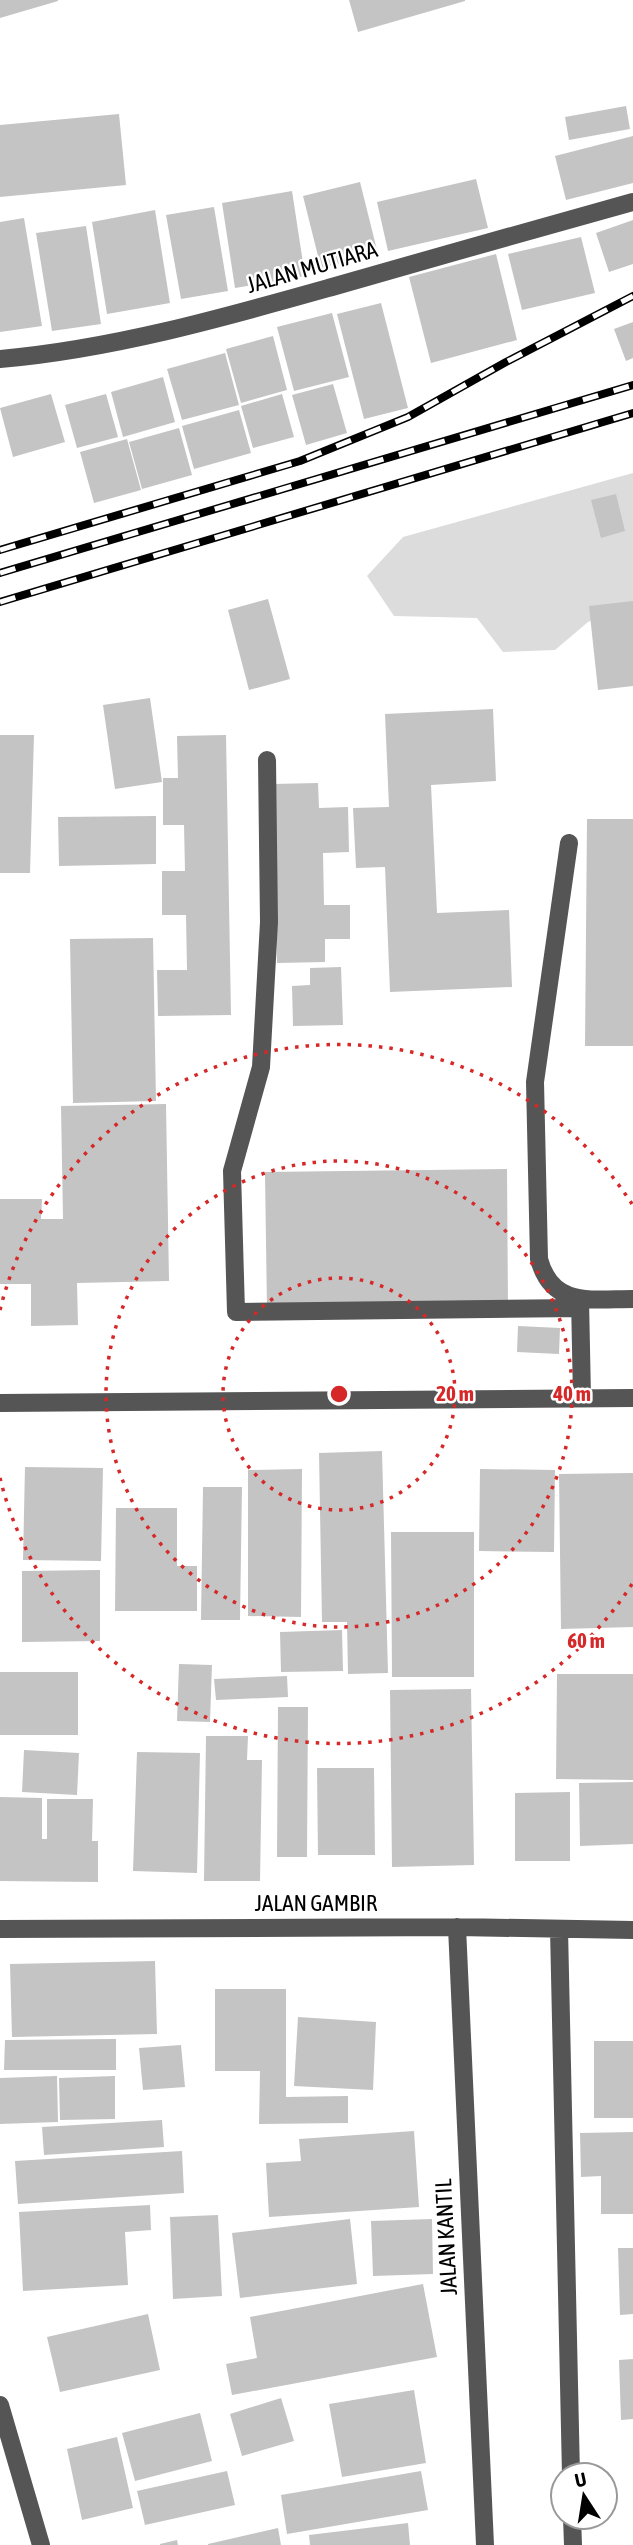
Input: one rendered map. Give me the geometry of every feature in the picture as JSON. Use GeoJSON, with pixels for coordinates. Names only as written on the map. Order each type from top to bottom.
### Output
{"type":"FeatureCollection","features":[{"type":"Feature","properties":{"kind":"street","name":"JALAN MUTIARA"},"geometry":{"type":"LineString","coordinates":[[0,359],[119,342],[216,320],[633,202]]}},
{"type":"Feature","properties":{"kind":"street"},"geometry":{"type":"LineString","coordinates":[[267,760],[269,922],[261,1067],[232,1171],[236,1312],[580,1304],[633,1299]]}},
{"type":"Feature","properties":{"kind":"street"},"geometry":{"type":"LineString","coordinates":[[569,843],[535,1082],[540,1259],[543,1274],[553,1287],[580,1304]]}},
{"type":"Feature","properties":{"kind":"street"},"geometry":{"type":"LineString","coordinates":[[580,1304],[582,1398]]}},
{"type":"Feature","properties":{"kind":"street"},"geometry":{"type":"LineString","coordinates":[[0,1404],[633,1398]]}},
{"type":"Feature","properties":{"kind":"street","name":"JALAN GAMBIR"},"geometry":{"type":"LineString","coordinates":[[0,1928],[457,1927],[633,1930]]}},
{"type":"Feature","properties":{"kind":"street","name":"JALAN KANTIL"},"geometry":{"type":"LineString","coordinates":[[457,1927],[485,2545]]}},
{"type":"Feature","properties":{"kind":"street"},"geometry":{"type":"LineString","coordinates":[[559,1929],[571,2461]]}},
{"type":"Feature","properties":{"kind":"street"},"geometry":{"type":"LineString","coordinates":[[0,2405],[41,2545]]}},
{"type":"Feature","properties":{"kind":"shaded area"},"geometry":{"type":"Polygon","coordinates":[[[633,473],[633,601],[588,622],[555,650],[503,652],[477,618],[394,616],[367,576],[403,537],[633,473]]]}},
{"type":"Feature","properties":{"kind":"building"},"geometry":{"type":"Polygon","coordinates":[[[0,0],[58,0],[58,1],[0,18],[0,0]]]}},
{"type":"Feature","properties":{"kind":"building"},"geometry":{"type":"Polygon","coordinates":[[[349,0],[465,0],[465,1],[358,32],[349,0]]]}},
{"type":"Feature","properties":{"kind":"building"},"geometry":{"type":"Polygon","coordinates":[[[626,106],[630,129],[569,140],[565,117],[626,106]]]}},
{"type":"Feature","properties":{"kind":"building"},"geometry":{"type":"Polygon","coordinates":[[[119,114],[126,185],[0,197],[0,125],[119,114]]]}},
{"type":"Feature","properties":{"kind":"building"},"geometry":{"type":"Polygon","coordinates":[[[633,136],[633,183],[566,200],[555,156],[633,136]]]}},
{"type":"Feature","properties":{"kind":"building"},"geometry":{"type":"Polygon","coordinates":[[[476,179],[488,228],[388,251],[377,202],[476,179]]]}},
{"type":"Feature","properties":{"kind":"building"},"geometry":{"type":"Polygon","coordinates":[[[360,182],[378,254],[321,268],[303,196],[360,182]]]}},
{"type":"Feature","properties":{"kind":"building"},"geometry":{"type":"Polygon","coordinates":[[[292,191],[305,276],[235,288],[222,203],[292,191]]]}},
{"type":"Feature","properties":{"kind":"building"},"geometry":{"type":"Polygon","coordinates":[[[214,207],[228,291],[181,299],[166,215],[214,207]]]}},
{"type":"Feature","properties":{"kind":"building"},"geometry":{"type":"Polygon","coordinates":[[[155,210],[170,303],[107,314],[92,222],[155,210]]]}},
{"type":"Feature","properties":{"kind":"building"},"geometry":{"type":"Polygon","coordinates":[[[24,218],[42,326],[0,332],[0,222],[24,218]]]}},
{"type":"Feature","properties":{"kind":"building"},"geometry":{"type":"Polygon","coordinates":[[[633,220],[633,264],[609,272],[596,233],[633,220]]]}},
{"type":"Feature","properties":{"kind":"building"},"geometry":{"type":"Polygon","coordinates":[[[86,226],[101,324],[52,331],[36,233],[86,226]]]}},
{"type":"Feature","properties":{"kind":"building"},"geometry":{"type":"Polygon","coordinates":[[[581,237],[595,293],[522,310],[508,254],[581,237]]]}},
{"type":"Feature","properties":{"kind":"building"},"geometry":{"type":"Polygon","coordinates":[[[496,254],[517,340],[431,363],[409,277],[496,254]]]}},
{"type":"Feature","properties":{"kind":"building"},"geometry":{"type":"Polygon","coordinates":[[[381,303],[408,408],[364,419],[337,314],[381,303]]]}},
{"type":"Feature","properties":{"kind":"building"},"geometry":{"type":"Polygon","coordinates":[[[332,313],[349,377],[294,391],[277,327],[332,313]]]}},
{"type":"Feature","properties":{"kind":"building"},"geometry":{"type":"Polygon","coordinates":[[[633,322],[633,358],[626,361],[614,329],[633,322]]]}},
{"type":"Feature","properties":{"kind":"building"},"geometry":{"type":"Polygon","coordinates":[[[273,336],[287,390],[241,403],[226,349],[273,336]]]}},
{"type":"Feature","properties":{"kind":"building"},"geometry":{"type":"Polygon","coordinates":[[[225,353],[239,405],[182,420],[167,369],[225,353]]]}},
{"type":"Feature","properties":{"kind":"building"},"geometry":{"type":"Polygon","coordinates":[[[163,377],[175,422],[123,437],[111,392],[163,377]]]}},
{"type":"Feature","properties":{"kind":"building"},"geometry":{"type":"Polygon","coordinates":[[[333,384],[347,433],[306,445],[292,395],[333,384]]]}},
{"type":"Feature","properties":{"kind":"building"},"geometry":{"type":"Polygon","coordinates":[[[51,394],[65,442],[13,457],[0,408],[51,394]]]}},
{"type":"Feature","properties":{"kind":"building"},"geometry":{"type":"Polygon","coordinates":[[[106,394],[118,437],[77,448],[65,405],[106,394]]]}},
{"type":"Feature","properties":{"kind":"building"},"geometry":{"type":"Polygon","coordinates":[[[282,394],[294,437],[253,448],[241,406],[282,394]]]}},
{"type":"Feature","properties":{"kind":"building"},"geometry":{"type":"Polygon","coordinates":[[[239,410],[251,453],[194,469],[182,426],[239,410]]]}},
{"type":"Feature","properties":{"kind":"building"},"geometry":{"type":"Polygon","coordinates":[[[179,428],[192,475],[142,489],[129,442],[179,428]]]}},
{"type":"Feature","properties":{"kind":"building"},"geometry":{"type":"Polygon","coordinates":[[[127,439],[141,490],[94,503],[80,452],[127,439]]]}},
{"type":"Feature","properties":{"kind":"building"},"geometry":{"type":"Polygon","coordinates":[[[616,494],[625,531],[601,538],[591,500],[616,494]]]}},
{"type":"Feature","properties":{"kind":"building"},"geometry":{"type":"Polygon","coordinates":[[[268,599],[290,679],[249,690],[228,610],[268,599]]]}},
{"type":"Feature","properties":{"kind":"building"},"geometry":{"type":"Polygon","coordinates":[[[633,601],[633,686],[598,690],[589,606],[633,601]]]}},
{"type":"Feature","properties":{"kind":"building"},"geometry":{"type":"Polygon","coordinates":[[[150,698],[162,782],[115,789],[103,705],[150,698]]]}},
{"type":"Feature","properties":{"kind":"building"},"geometry":{"type":"Polygon","coordinates":[[[493,709],[496,781],[431,785],[437,913],[509,910],[512,987],[390,992],[385,867],[356,868],[353,808],[389,807],[385,714],[493,709]]]}},
{"type":"Feature","properties":{"kind":"building"},"geometry":{"type":"Polygon","coordinates":[[[0,735],[34,735],[30,873],[0,873],[0,735]]]}},
{"type":"Feature","properties":{"kind":"building"},"geometry":{"type":"Polygon","coordinates":[[[226,735],[231,1015],[158,1016],[157,970],[187,970],[186,915],[162,915],[162,871],[185,871],[184,825],[163,825],[163,778],[178,778],[177,736],[226,735]]]}},
{"type":"Feature","properties":{"kind":"building"},"geometry":{"type":"Polygon","coordinates":[[[318,783],[319,808],[348,807],[349,852],[323,853],[324,905],[350,905],[350,939],[325,939],[325,962],[277,963],[273,784],[318,783]]]}},
{"type":"Feature","properties":{"kind":"building"},"geometry":{"type":"Polygon","coordinates":[[[156,816],[156,864],[59,866],[58,817],[156,816]]]}},
{"type":"Feature","properties":{"kind":"building"},"geometry":{"type":"Polygon","coordinates":[[[587,819],[633,819],[633,1046],[585,1046],[587,819]]]}},
{"type":"Feature","properties":{"kind":"building"},"geometry":{"type":"Polygon","coordinates":[[[153,938],[156,1101],[73,1103],[70,939],[153,938]]]}},
{"type":"Feature","properties":{"kind":"building"},"geometry":{"type":"Polygon","coordinates":[[[341,967],[343,1025],[293,1026],[292,986],[310,985],[310,968],[341,967]]]}},
{"type":"Feature","properties":{"kind":"building"},"geometry":{"type":"Polygon","coordinates":[[[166,1104],[169,1281],[77,1283],[78,1325],[31,1326],[31,1284],[0,1284],[0,1199],[42,1199],[41,1219],[63,1219],[61,1106],[166,1104]]]}},
{"type":"Feature","properties":{"kind":"building"},"geometry":{"type":"Polygon","coordinates":[[[507,1169],[508,1307],[267,1310],[265,1172],[507,1169]]]}},
{"type":"Feature","properties":{"kind":"building"},"geometry":{"type":"Polygon","coordinates":[[[518,1326],[560,1328],[559,1354],[517,1352],[518,1326]]]}},
{"type":"Feature","properties":{"kind":"building"},"geometry":{"type":"Polygon","coordinates":[[[382,1451],[388,1673],[348,1674],[347,1622],[322,1622],[319,1453],[382,1451]]]}},
{"type":"Feature","properties":{"kind":"building"},"geometry":{"type":"Polygon","coordinates":[[[25,1467],[103,1468],[101,1561],[23,1560],[25,1467]]]}},
{"type":"Feature","properties":{"kind":"building"},"geometry":{"type":"Polygon","coordinates":[[[302,1469],[301,1617],[248,1616],[248,1470],[302,1469]]]}},
{"type":"Feature","properties":{"kind":"building"},"geometry":{"type":"Polygon","coordinates":[[[480,1469],[555,1470],[554,1552],[479,1551],[480,1469]]]}},
{"type":"Feature","properties":{"kind":"building"},"geometry":{"type":"Polygon","coordinates":[[[633,1473],[633,1627],[561,1629],[559,1474],[633,1473]]]}},
{"type":"Feature","properties":{"kind":"building"},"geometry":{"type":"Polygon","coordinates":[[[203,1487],[242,1487],[240,1620],[201,1620],[203,1487]]]}},
{"type":"Feature","properties":{"kind":"building"},"geometry":{"type":"Polygon","coordinates":[[[116,1508],[177,1508],[177,1566],[197,1566],[197,1611],[115,1611],[116,1508]]]}},
{"type":"Feature","properties":{"kind":"building"},"geometry":{"type":"Polygon","coordinates":[[[391,1532],[474,1532],[474,1677],[392,1677],[391,1532]]]}},
{"type":"Feature","properties":{"kind":"building"},"geometry":{"type":"Polygon","coordinates":[[[100,1570],[100,1641],[22,1642],[22,1571],[100,1570]]]}},
{"type":"Feature","properties":{"kind":"building"},"geometry":{"type":"Polygon","coordinates":[[[342,1630],[343,1671],[281,1672],[280,1632],[342,1630]]]}},
{"type":"Feature","properties":{"kind":"building"},"geometry":{"type":"Polygon","coordinates":[[[179,1664],[212,1665],[210,1722],[177,1721],[179,1664]]]}},
{"type":"Feature","properties":{"kind":"building"},"geometry":{"type":"Polygon","coordinates":[[[0,1672],[78,1672],[78,1735],[0,1735],[0,1672]]]}},
{"type":"Feature","properties":{"kind":"building"},"geometry":{"type":"Polygon","coordinates":[[[557,1674],[633,1674],[633,1780],[556,1779],[557,1674]]]}},
{"type":"Feature","properties":{"kind":"building"},"geometry":{"type":"Polygon","coordinates":[[[287,1676],[288,1697],[216,1700],[214,1679],[287,1676]]]}},
{"type":"Feature","properties":{"kind":"building"},"geometry":{"type":"Polygon","coordinates":[[[471,1689],[474,1865],[392,1867],[390,1690],[471,1689]]]}},
{"type":"Feature","properties":{"kind":"building"},"geometry":{"type":"Polygon","coordinates":[[[278,1707],[308,1707],[307,1857],[277,1857],[278,1707]]]}},
{"type":"Feature","properties":{"kind":"building"},"geometry":{"type":"Polygon","coordinates":[[[206,1736],[248,1736],[247,1760],[262,1760],[260,1881],[204,1881],[206,1736]]]}},
{"type":"Feature","properties":{"kind":"building"},"geometry":{"type":"Polygon","coordinates":[[[24,1750],[79,1753],[77,1795],[22,1792],[24,1750]]]}},
{"type":"Feature","properties":{"kind":"building"},"geometry":{"type":"Polygon","coordinates":[[[137,1752],[200,1753],[197,1873],[133,1871],[137,1752]]]}},
{"type":"Feature","properties":{"kind":"building"},"geometry":{"type":"Polygon","coordinates":[[[317,1768],[374,1768],[375,1855],[318,1855],[317,1768]]]}},
{"type":"Feature","properties":{"kind":"building"},"geometry":{"type":"Polygon","coordinates":[[[633,1782],[633,1844],[580,1846],[579,1783],[633,1782]]]}},
{"type":"Feature","properties":{"kind":"building"},"geometry":{"type":"Polygon","coordinates":[[[570,1792],[570,1861],[515,1861],[515,1793],[570,1792]]]}},
{"type":"Feature","properties":{"kind":"building"},"geometry":{"type":"Polygon","coordinates":[[[0,1797],[42,1798],[42,1839],[47,1839],[47,1799],[93,1799],[92,1841],[98,1841],[98,1882],[0,1881],[0,1797]]]}},
{"type":"Feature","properties":{"kind":"building"},"geometry":{"type":"Polygon","coordinates":[[[155,1961],[157,2034],[12,2037],[10,1964],[155,1961]]]}},
{"type":"Feature","properties":{"kind":"building"},"geometry":{"type":"Polygon","coordinates":[[[215,1989],[286,1989],[286,2097],[348,2096],[348,2123],[259,2124],[260,2071],[215,2071],[215,1989]]]}},
{"type":"Feature","properties":{"kind":"building"},"geometry":{"type":"Polygon","coordinates":[[[298,2017],[376,2022],[373,2090],[294,2086],[298,2017]]]}},
{"type":"Feature","properties":{"kind":"building"},"geometry":{"type":"Polygon","coordinates":[[[116,2039],[116,2070],[4,2070],[5,2040],[116,2039]]]}},
{"type":"Feature","properties":{"kind":"building"},"geometry":{"type":"Polygon","coordinates":[[[594,2041],[633,2041],[633,2118],[594,2118],[594,2041]]]}},
{"type":"Feature","properties":{"kind":"building"},"geometry":{"type":"Polygon","coordinates":[[[181,2045],[185,2087],[143,2090],[139,2048],[181,2045]]]}},
{"type":"Feature","properties":{"kind":"building"},"geometry":{"type":"Polygon","coordinates":[[[57,2076],[58,2122],[0,2124],[0,2078],[57,2076]]]}},
{"type":"Feature","properties":{"kind":"building"},"geometry":{"type":"Polygon","coordinates":[[[115,2076],[115,2119],[60,2120],[59,2078],[115,2076]]]}},
{"type":"Feature","properties":{"kind":"building"},"geometry":{"type":"Polygon","coordinates":[[[162,2120],[164,2147],[44,2155],[42,2127],[162,2120]]]}},
{"type":"Feature","properties":{"kind":"building"},"geometry":{"type":"Polygon","coordinates":[[[414,2131],[419,2207],[269,2217],[266,2163],[301,2161],[299,2139],[414,2131]]]}},
{"type":"Feature","properties":{"kind":"building"},"geometry":{"type":"Polygon","coordinates":[[[633,2132],[633,2214],[601,2214],[601,2176],[581,2177],[580,2133],[633,2132]]]}},
{"type":"Feature","properties":{"kind":"building"},"geometry":{"type":"Polygon","coordinates":[[[182,2151],[184,2193],[18,2204],[15,2161],[182,2151]]]}},
{"type":"Feature","properties":{"kind":"building"},"geometry":{"type":"Polygon","coordinates":[[[150,2205],[151,2230],[125,2232],[128,2285],[23,2291],[19,2212],[150,2205]]]}},
{"type":"Feature","properties":{"kind":"building"},"geometry":{"type":"Polygon","coordinates":[[[218,2215],[222,2296],[173,2299],[170,2217],[218,2215]]]}},
{"type":"Feature","properties":{"kind":"building"},"geometry":{"type":"Polygon","coordinates":[[[350,2219],[357,2284],[240,2298],[232,2233],[350,2219]]]}},
{"type":"Feature","properties":{"kind":"building"},"geometry":{"type":"Polygon","coordinates":[[[432,2219],[433,2274],[373,2276],[371,2221],[432,2219]]]}},
{"type":"Feature","properties":{"kind":"building"},"geometry":{"type":"Polygon","coordinates":[[[618,2248],[633,2248],[633,2314],[620,2315],[618,2248]]]}},
{"type":"Feature","properties":{"kind":"building"},"geometry":{"type":"Polygon","coordinates":[[[423,2284],[437,2357],[232,2395],[226,2364],[257,2358],[250,2317],[423,2284]]]}},
{"type":"Feature","properties":{"kind":"building"},"geometry":{"type":"Polygon","coordinates":[[[148,2314],[160,2370],[60,2392],[47,2337],[148,2314]]]}},
{"type":"Feature","properties":{"kind":"building"},"geometry":{"type":"Polygon","coordinates":[[[633,2359],[633,2419],[621,2420],[619,2360],[633,2359]]]}},
{"type":"Feature","properties":{"kind":"building"},"geometry":{"type":"Polygon","coordinates":[[[414,2390],[426,2463],[342,2477],[329,2404],[414,2390]]]}},
{"type":"Feature","properties":{"kind":"building"},"geometry":{"type":"Polygon","coordinates":[[[281,2398],[294,2441],[242,2456],[230,2414],[281,2398]]]}},
{"type":"Feature","properties":{"kind":"building"},"geometry":{"type":"Polygon","coordinates":[[[200,2413],[212,2461],[135,2481],[122,2433],[200,2413]]]}},
{"type":"Feature","properties":{"kind":"building"},"geometry":{"type":"Polygon","coordinates":[[[117,2437],[133,2508],[82,2520],[67,2449],[117,2437]]]}},
{"type":"Feature","properties":{"kind":"building"},"geometry":{"type":"Polygon","coordinates":[[[227,2471],[235,2505],[145,2525],[137,2491],[227,2471]]]}},
{"type":"Feature","properties":{"kind":"building"},"geometry":{"type":"Polygon","coordinates":[[[421,2471],[428,2510],[287,2534],[281,2495],[421,2471]]]}},
{"type":"Feature","properties":{"kind":"building"},"geometry":{"type":"Polygon","coordinates":[[[408,2523],[410,2545],[310,2545],[309,2535],[408,2523]]]}},
{"type":"Feature","properties":{"kind":"building"},"geometry":{"type":"Polygon","coordinates":[[[278,2528],[281,2545],[208,2545],[208,2544],[278,2528]]]}},
{"type":"Feature","properties":{"kind":"building"},"geometry":{"type":"Polygon","coordinates":[[[177,2540],[178,2545],[160,2545],[160,2544],[177,2540]]]}},
{"type":"Feature","properties":{"kind":"railway"},"geometry":{"type":"LineString","coordinates":[[0,550],[300,461],[408,417],[633,296]]}},
{"type":"Feature","properties":{"kind":"railway"},"geometry":{"type":"LineString","coordinates":[[0,573],[633,385]]}},
{"type":"Feature","properties":{"kind":"railway"},"geometry":{"type":"LineString","coordinates":[[0,602],[633,413]]}}]}
